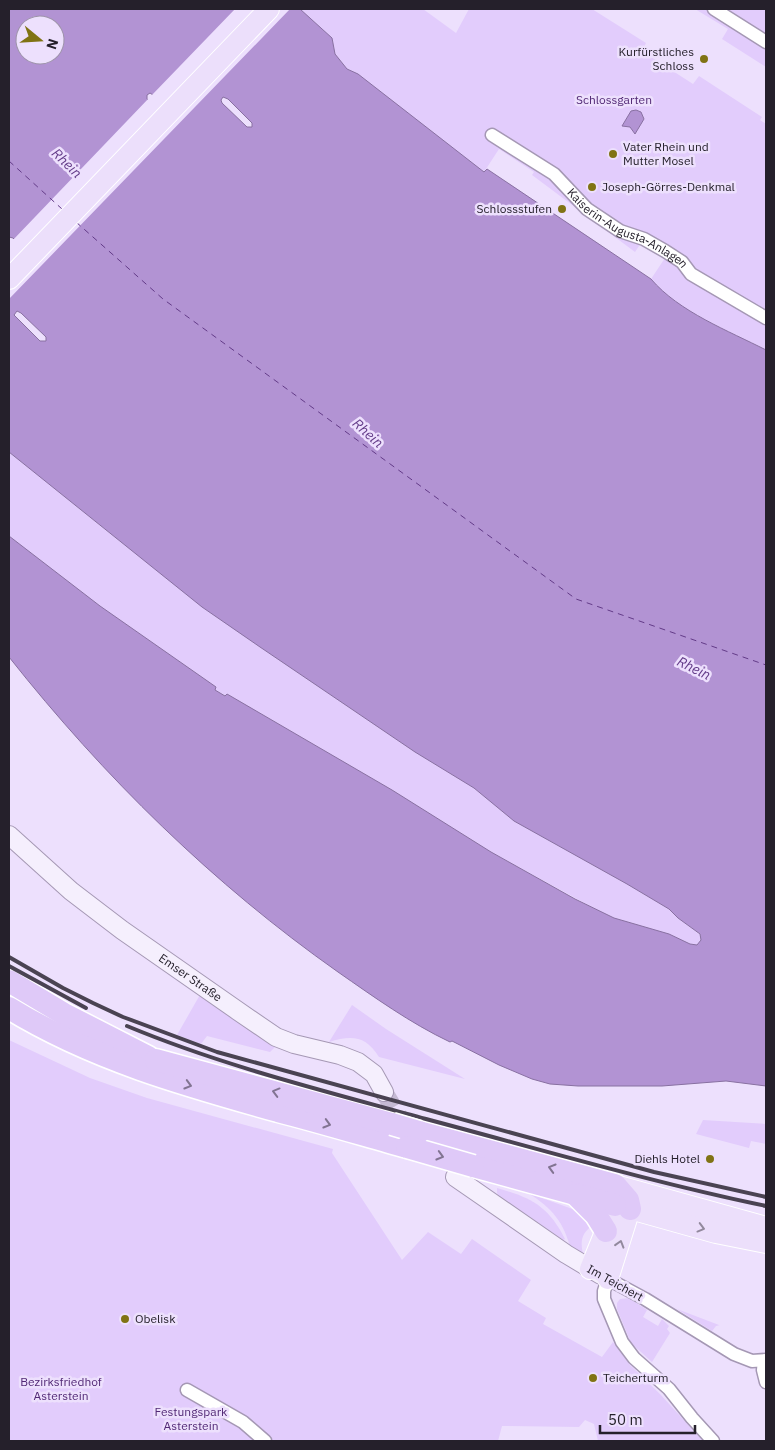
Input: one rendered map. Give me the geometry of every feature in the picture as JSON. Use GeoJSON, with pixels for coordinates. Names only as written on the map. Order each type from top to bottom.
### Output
{"type":"FeatureCollection","features":[{"type":"Feature","properties":{"kind":"highway"},"geometry":{"type":"LineString","coordinates":[[9,981],[64,1014],[148,1057]]}},
{"type":"Feature","properties":{"kind":"highway"},"geometry":{"type":"LineString","coordinates":[[9,995],[74,1030],[105,1043],[148,1057],[392,1124],[464,1171],[575,1194],[620,1195]]}},
{"type":"Feature","properties":{"kind":"highway"},"geometry":{"type":"LineString","coordinates":[[9,1008],[61,1037],[122,1063],[190,1086],[413,1139],[620,1195]]}},
{"type":"Feature","properties":{"kind":"highway"},"geometry":{"type":"LineString","coordinates":[[575,1194],[596,1215],[606,1231]]}},
{"type":"Feature","properties":{"kind":"main road"},"geometry":{"type":"LineString","coordinates":[[9,263],[255,9]]}},
{"type":"Feature","properties":{"kind":"main road"},"geometry":{"type":"LineString","coordinates":[[9,279],[269,9]]}},
{"type":"Feature","properties":{"kind":"main road"},"geometry":{"type":"LineString","coordinates":[[620,1195],[657,1207],[716,1232],[766,1243]]}},
{"type":"Feature","properties":{"kind":"main road"},"geometry":{"type":"LineString","coordinates":[[590,1269],[620,1195]]}},
{"type":"Feature","properties":{"kind":"main road"},"geometry":{"type":"LineString","coordinates":[[608,1279],[620,1195]]}},
{"type":"Feature","properties":{"kind":"main road"},"geometry":{"type":"LineString","coordinates":[[657,1207],[766,1227]]}},
{"type":"Feature","properties":{"kind":"street"},"geometry":{"type":"LineString","coordinates":[[714,9],[766,42]]}},
{"type":"Feature","properties":{"kind":"street","name":"Kaiserin-Augusta-Anlagen"},"geometry":{"type":"LineString","coordinates":[[492,135],[554,174],[587,208],[620,231],[644,239],[665,251],[682,262],[691,274],[766,318]]}},
{"type":"Feature","properties":{"kind":"street","name":"Emser Straße"},"geometry":{"type":"LineString","coordinates":[[9,835],[78,896],[122,930],[238,1011],[276,1037],[358,1062],[374,1074],[384,1092]]}},
{"type":"Feature","properties":{"kind":"street","name":"Im Teichert"},"geometry":{"type":"LineString","coordinates":[[464,1171],[566,1254],[734,1354],[752,1360],[765,1361],[763,1370],[766,1382]]}},
{"type":"Feature","properties":{"kind":"street"},"geometry":{"type":"LineString","coordinates":[[608,1279],[604,1291],[604,1299],[622,1342],[634,1358],[669,1389],[713,1441]]}},
{"type":"Feature","properties":{"kind":"street"},"geometry":{"type":"LineString","coordinates":[[186,1390],[243,1422],[265,1441]]}},
{"type":"Feature","properties":{"kind":"green space","name":"Schlossgarten"},"geometry":{"type":"Polygon","coordinates":[[[300,9],[423,9],[456,33],[469,9],[592,9],[646,43],[642,51],[693,84],[699,76],[762,117],[760,120],[766,124],[766,350],[705,320],[675,301],[651,279],[665,258],[641,243],[635,252],[532,175],[534,172],[499,149],[484,172],[358,74],[347,69],[335,54],[332,38],[300,9]]]}},
{"type":"Feature","properties":{"kind":"green space"},"geometry":{"type":"Polygon","coordinates":[[[695,9],[766,9],[766,67],[722,39],[728,29],[695,9]]]}},
{"type":"Feature","properties":{"kind":"green space"},"geometry":{"type":"Polygon","coordinates":[[[9,452],[118,540],[260,647],[415,752],[474,788],[514,821],[669,909],[700,935],[701,940],[697,945],[690,944],[669,934],[614,918],[588,905],[491,852],[392,790],[227,694],[226,696],[215,690],[216,687],[100,606],[9,536],[9,452]]]}},
{"type":"Feature","properties":{"kind":"green space"},"geometry":{"type":"Polygon","coordinates":[[[201,993],[275,1047],[270,1052],[207,1036],[201,1044],[177,1035],[201,993]]]}},
{"type":"Feature","properties":{"kind":"green space"},"geometry":{"type":"Polygon","coordinates":[[[352,1005],[465,1079],[379,1057],[369,1045],[358,1039],[345,1038],[329,1042],[352,1005]]]}},
{"type":"Feature","properties":{"kind":"green space"},"geometry":{"type":"Polygon","coordinates":[[[9,1040],[90,1078],[147,1098],[333,1149],[332,1153],[402,1260],[428,1232],[461,1254],[472,1239],[531,1280],[518,1301],[546,1318],[543,1324],[602,1357],[613,1342],[630,1365],[660,1394],[703,1441],[598,1441],[594,1424],[585,1420],[579,1427],[502,1426],[498,1441],[274,1441],[246,1424],[265,1441],[9,1441],[9,1040]]]}},
{"type":"Feature","properties":{"kind":"green space"},"geometry":{"type":"Polygon","coordinates":[[[703,1120],[766,1124],[766,1144],[751,1141],[749,1148],[696,1134],[703,1120]]]}},
{"type":"Feature","properties":{"kind":"green space"},"geometry":{"type":"Polygon","coordinates":[[[497,1188],[538,1205],[552,1219],[565,1239],[563,1240],[499,1196],[497,1188]]]}},
{"type":"Feature","properties":{"kind":"green space"},"geometry":{"type":"Polygon","coordinates":[[[528,1193],[578,1211],[595,1224],[583,1236],[583,1254],[571,1250],[565,1231],[556,1217],[544,1204],[528,1193]]]}},
{"type":"Feature","properties":{"kind":"green space"},"geometry":{"type":"Polygon","coordinates":[[[629,1298],[647,1310],[643,1317],[658,1326],[662,1319],[669,1326],[667,1329],[670,1333],[652,1362],[631,1343],[617,1309],[617,1303],[620,1299],[629,1298]]]}},
{"type":"Feature","properties":{"kind":"green space"},"geometry":{"type":"Polygon","coordinates":[[[677,1309],[720,1325],[716,1326],[712,1331],[677,1309]]]}},
{"type":"Feature","properties":{"kind":"water","name":"Rhein"},"geometry":{"type":"Polygon","coordinates":[[[9,9],[300,9],[332,38],[335,54],[347,69],[358,74],[484,172],[487,169],[651,279],[662,291],[690,311],[766,350],[766,1086],[726,1081],[662,1086],[550,1084],[532,1079],[499,1065],[452,1041],[450,1042],[435,1035],[365,991],[247,903],[162,826],[83,744],[9,657],[9,536],[100,606],[216,687],[215,690],[225,696],[227,694],[392,790],[491,852],[575,899],[614,918],[669,934],[690,944],[697,945],[701,940],[700,934],[669,909],[514,821],[474,788],[415,752],[202,607],[9,452],[9,244],[33,267],[36,268],[38,263],[13,238],[9,237],[9,9]],[[150,93],[147,95],[147,99],[172,123],[178,121],[153,95],[150,93]],[[223,97],[222,103],[247,127],[252,127],[252,123],[228,99],[223,97]],[[17,311],[14,315],[40,341],[46,341],[46,337],[17,311]]]}},
{"type":"Feature","properties":{"kind":"water"},"geometry":{"type":"Polygon","coordinates":[[[631,111],[641,112],[644,119],[635,134],[630,127],[622,126],[631,111]]]}},
{"type":"Feature","properties":{"kind":"pier"},"geometry":{"type":"Polygon","coordinates":[[[235,9],[290,9],[9,299],[9,244],[11,242],[37,265],[12,241],[149,98],[176,122],[151,96],[235,9]]]}},
{"type":"Feature","properties":{"kind":"ferry route"},"geometry":{"type":"LineString","coordinates":[[9,161],[62,209]]}},
{"type":"Feature","properties":{"kind":"ferry route"},"geometry":{"type":"LineString","coordinates":[[76,222],[163,299],[576,599],[766,665]]}},
{"type":"Feature","properties":{"kind":"tunnel"},"geometry":{"type":"LineString","coordinates":[[384,1092],[408,1132]]}},
{"type":"Feature","properties":{"kind":"railway"},"geometry":{"type":"LineString","coordinates":[[9,957],[63,988],[123,1017],[217,1052],[654,1172],[766,1197]]}},
{"type":"Feature","properties":{"kind":"railway"},"geometry":{"type":"LineString","coordinates":[[9,966],[86,1008]]}},
{"type":"Feature","properties":{"kind":"railway"},"geometry":{"type":"LineString","coordinates":[[127,1026],[237,1066],[312,1088],[638,1176],[766,1206]]}},
{"type":"Feature","properties":{"kind":"place","name":"Kurfürstliches Schloss"},"geometry":{"type":"Point","coordinates":[704,59]}},
{"type":"Feature","properties":{"kind":"place","name":"Vater Rhein und Mutter Mosel"},"geometry":{"type":"Point","coordinates":[613,154]}},
{"type":"Feature","properties":{"kind":"place","name":"Joseph-Görres-Denkmal"},"geometry":{"type":"Point","coordinates":[592,187]}},
{"type":"Feature","properties":{"kind":"place","name":"Schlossstufen"},"geometry":{"type":"Point","coordinates":[562,209]}},
{"type":"Feature","properties":{"kind":"place","name":"Diehls Hotel"},"geometry":{"type":"Point","coordinates":[710,1159]}},
{"type":"Feature","properties":{"kind":"place","name":"Obelisk"},"geometry":{"type":"Point","coordinates":[125,1319]}},
{"type":"Feature","properties":{"kind":"place","name":"Teicherturm"},"geometry":{"type":"Point","coordinates":[593,1378]}},
{"type":"Feature","properties":{"kind":"park label","name":"Bezirksfriedhof Asterstein"},"geometry":{"type":"Point","coordinates":[61,1389]}},
{"type":"Feature","properties":{"kind":"park label","name":"Festungspark Asterstein"},"geometry":{"type":"Point","coordinates":[191,1419]}}]}
